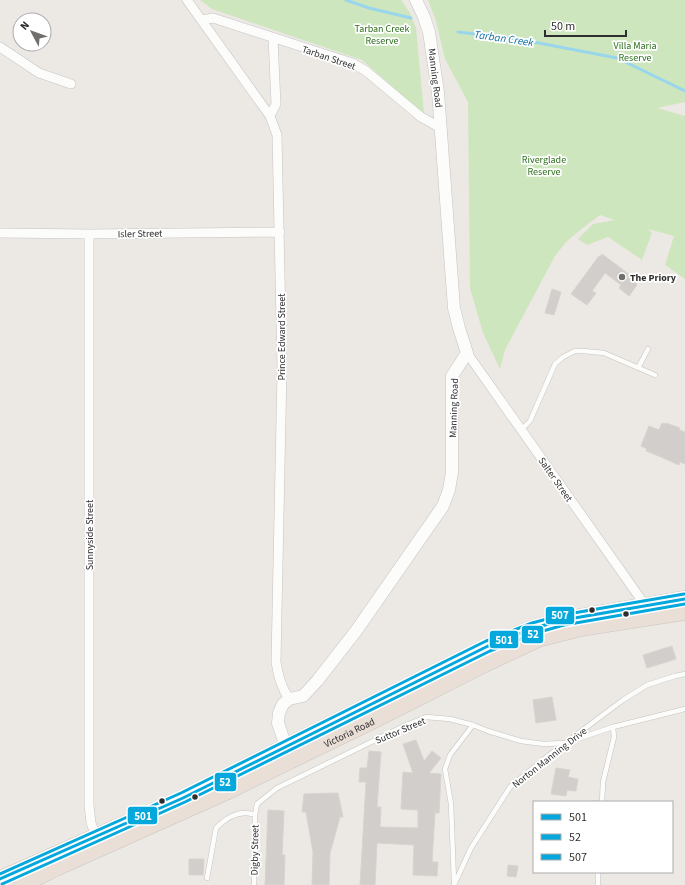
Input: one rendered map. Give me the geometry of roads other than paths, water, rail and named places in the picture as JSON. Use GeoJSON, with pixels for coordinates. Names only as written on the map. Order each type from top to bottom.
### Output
{"type":"FeatureCollection","features":[{"type":"Feature","properties":{"kind":"highway","name":"Victoria Road"},"geometry":{"type":"LineString","coordinates":[[22,885],[62,865],[226,792],[290,753],[475,653],[511,636],[563,620],[685,599]]}},
{"type":"Feature","properties":{"kind":"highway","name":"Victoria Road"},"geometry":{"type":"LineString","coordinates":[[0,879],[183,798],[290,753],[372,721],[491,660],[538,639],[580,628],[685,612]]}},
{"type":"Feature","properties":{"kind":"street","name":"Prince Edward Street"},"geometry":{"type":"LineString","coordinates":[[187,0],[270,116],[277,135],[282,368],[276,662],[281,687],[288,699]]}},
{"type":"Feature","properties":{"kind":"street","name":"Manning Road"},"geometry":{"type":"LineString","coordinates":[[288,699],[303,696],[317,681],[360,625],[443,506],[449,490],[452,472],[452,376],[467,352],[454,308],[437,85],[429,32],[416,0]]}},
{"type":"Feature","properties":{"kind":"street","name":"Tarban Street"},"geometry":{"type":"LineString","coordinates":[[202,20],[213,18],[352,63],[421,117],[441,128]]}},
{"type":"Feature","properties":{"kind":"street"},"geometry":{"type":"LineString","coordinates":[[270,116],[276,104],[273,38]]}},
{"type":"Feature","properties":{"kind":"street"},"geometry":{"type":"LineString","coordinates":[[0,47],[39,73],[70,84]]}},
{"type":"Feature","properties":{"kind":"street","name":"Isler Street"},"geometry":{"type":"LineString","coordinates":[[0,233],[89,234],[280,232]]}},
{"type":"Feature","properties":{"kind":"street","name":"Sunnyside Street"},"geometry":{"type":"LineString","coordinates":[[89,234],[89,805],[91,823],[96,836]]}},
{"type":"Feature","properties":{"kind":"street","name":"Salter Street"},"geometry":{"type":"LineString","coordinates":[[467,352],[645,605]]}},
{"type":"Feature","properties":{"kind":"street"},"geometry":{"type":"LineString","coordinates":[[288,699],[283,704],[279,713],[278,723],[290,753]]}},
{"type":"Feature","properties":{"kind":"lane"},"geometry":{"type":"LineString","coordinates":[[638,368],[648,349]]}},
{"type":"Feature","properties":{"kind":"lane"},"geometry":{"type":"LineString","coordinates":[[521,430],[530,420],[555,364],[563,357],[575,352],[583,351],[604,353],[655,375]]}},
{"type":"Feature","properties":{"kind":"lane","name":"Norton Manning Drive"},"geometry":{"type":"LineString","coordinates":[[454,884],[471,848],[510,787],[565,743],[623,700],[647,685],[685,674]]}},
{"type":"Feature","properties":{"kind":"lane"},"geometry":{"type":"LineString","coordinates":[[565,743],[613,727],[685,709]]}},
{"type":"Feature","properties":{"kind":"lane","name":"Suttor Street"},"geometry":{"type":"LineString","coordinates":[[255,815],[257,804],[277,788],[404,726],[426,717],[450,719],[521,741],[544,744],[565,743]]}},
{"type":"Feature","properties":{"kind":"lane"},"geometry":{"type":"LineString","coordinates":[[454,884],[451,804],[445,769],[450,755],[473,725]]}},
{"type":"Feature","properties":{"kind":"lane"},"geometry":{"type":"LineString","coordinates":[[602,801],[603,782],[614,737],[613,727]]}},
{"type":"Feature","properties":{"kind":"lane"},"geometry":{"type":"LineString","coordinates":[[207,878],[216,828],[229,818],[240,813],[250,813],[255,815]]}},
{"type":"Feature","properties":{"kind":"lane","name":"Digby Street"},"geometry":{"type":"LineString","coordinates":[[254,885],[255,815]]}},
{"type":"Feature","properties":{"kind":"lane"},"geometry":{"type":"LineString","coordinates":[[598,873],[598,885]]}},
{"type":"Feature","properties":{"kind":"waterway","name":"Tarban Creek"},"geometry":{"type":"LineString","coordinates":[[346,0],[369,8],[411,18]]}},
{"type":"Feature","properties":{"kind":"waterway","name":"Tarban Creek"},"geometry":{"type":"LineString","coordinates":[[458,32],[518,39],[617,58],[685,91]]}},
{"type":"Feature","properties":{"kind":"place","name":"The Priory"},"geometry":{"type":"Point","coordinates":[622,277]}},
{"type":"Feature","properties":{"kind":"park label","name":"Tarban Creek Reserve"},"geometry":{"type":"Point","coordinates":[382,34]}},
{"type":"Feature","properties":{"kind":"park label","name":"Villa Maria Reserve"},"geometry":{"type":"Point","coordinates":[635,50]}},
{"type":"Feature","properties":{"kind":"park label","name":"Riverglade Reserve"},"geometry":{"type":"Point","coordinates":[544,164]}}]}
